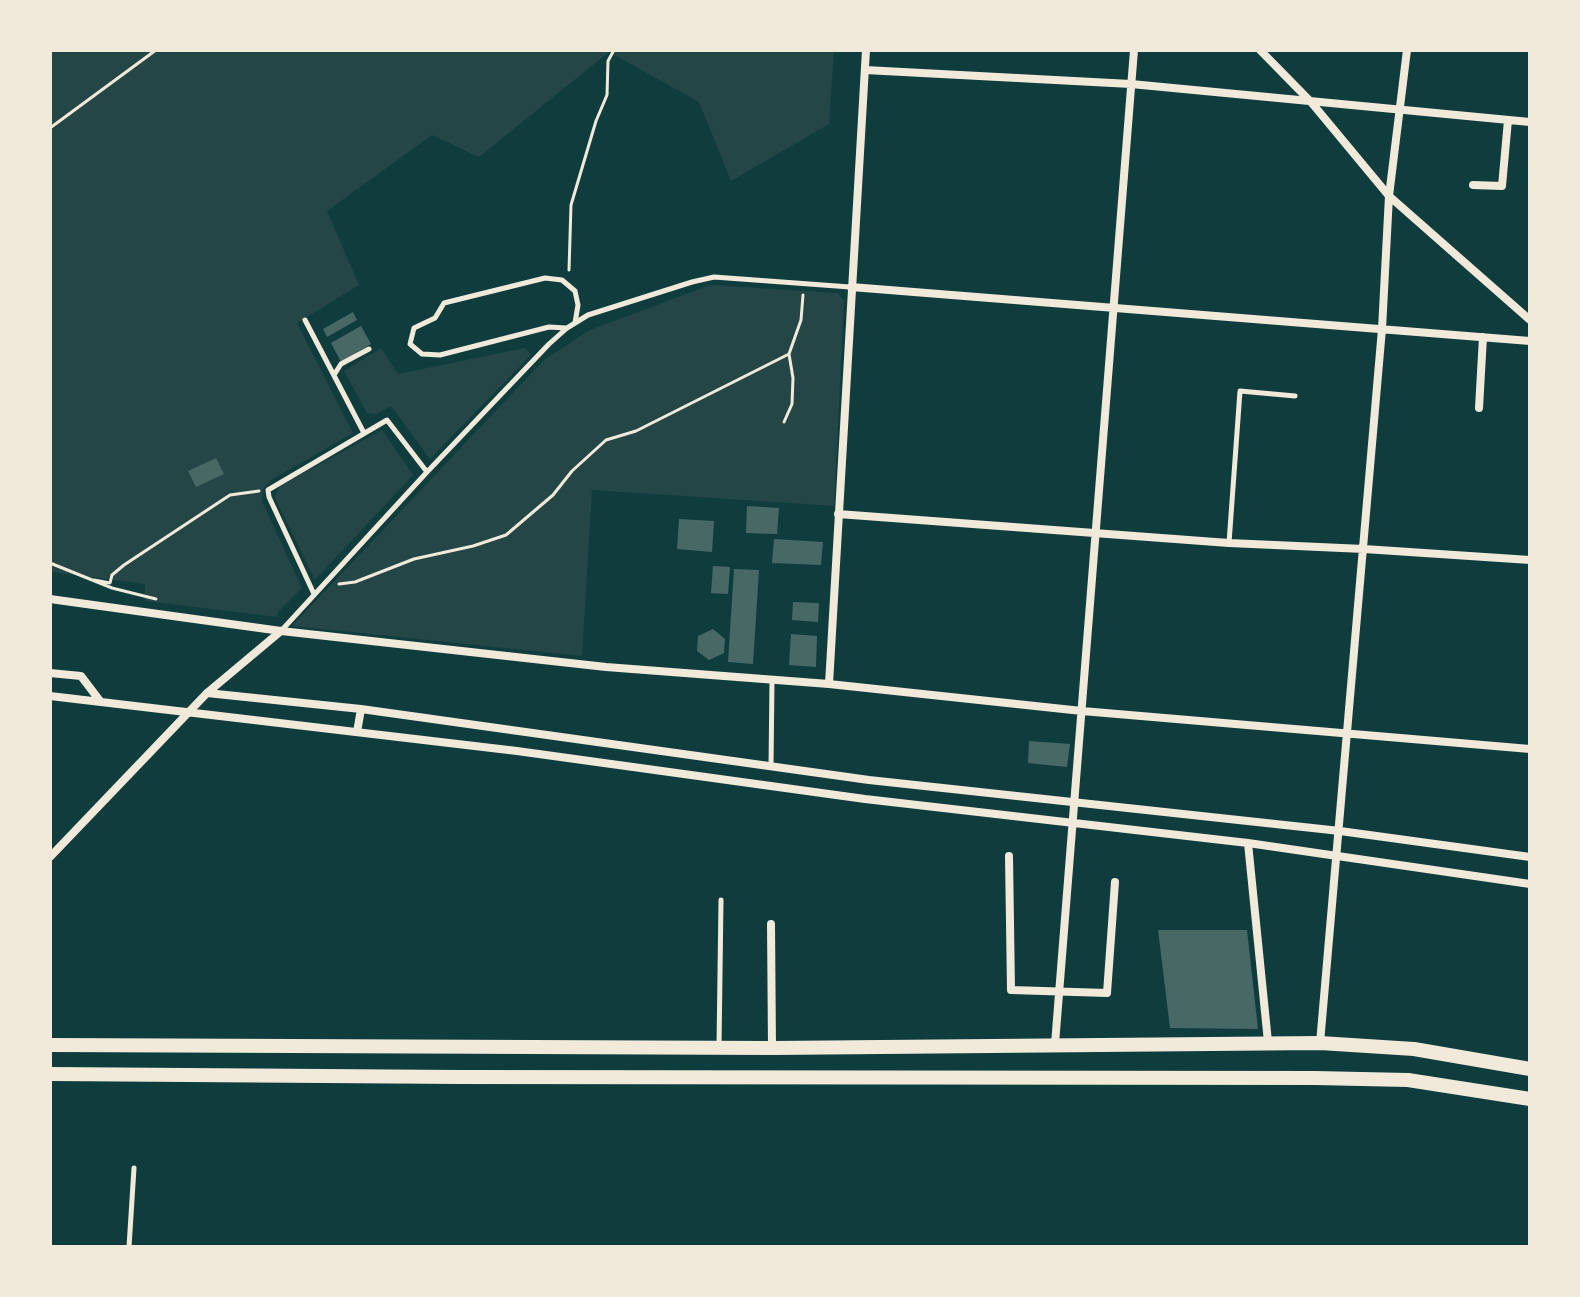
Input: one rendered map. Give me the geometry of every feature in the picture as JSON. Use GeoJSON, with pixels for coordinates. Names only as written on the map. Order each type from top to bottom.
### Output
{"type":"FeatureCollection","features":[{"type":"Feature","properties":{"kind":"main road"},"geometry":{"type":"LineString","coordinates":[[50,1045],[772,1048],[1268,1042],[1414,1049],[1530,1069]]}},
{"type":"Feature","properties":{"kind":"main road"},"geometry":{"type":"LineString","coordinates":[[744,1076],[745,1048]]}},
{"type":"Feature","properties":{"kind":"main road"},"geometry":{"type":"LineString","coordinates":[[50,1074],[1361,1079],[1408,1080],[1530,1099]]}},
{"type":"Feature","properties":{"kind":"street"},"geometry":{"type":"LineString","coordinates":[[829,684],[866,50]]}},
{"type":"Feature","properties":{"kind":"street"},"geometry":{"type":"LineString","coordinates":[[1055,1044],[1134,50]]}},
{"type":"Feature","properties":{"kind":"street"},"geometry":{"type":"LineString","coordinates":[[1260,50],[1311,102],[1389,196],[1530,320]]}},
{"type":"Feature","properties":{"kind":"street"},"geometry":{"type":"LineString","coordinates":[[1320,1043],[1382,329],[1389,196],[1407,50]]}},
{"type":"Feature","properties":{"kind":"street"},"geometry":{"type":"LineString","coordinates":[[865,70],[1131,84],[1530,122]]}},
{"type":"Feature","properties":{"kind":"street"},"geometry":{"type":"LineString","coordinates":[[1473,185],[1502,186],[1508,120]]}},
{"type":"Feature","properties":{"kind":"street"},"geometry":{"type":"LineString","coordinates":[[851,287],[1530,341]]}},
{"type":"Feature","properties":{"kind":"street"},"geometry":{"type":"LineString","coordinates":[[1479,408],[1483,337]]}},
{"type":"Feature","properties":{"kind":"street"},"geometry":{"type":"LineString","coordinates":[[838,514],[1229,543],[1530,560]]}},
{"type":"Feature","properties":{"kind":"street"},"geometry":{"type":"LineString","coordinates":[[50,599],[281,631],[606,667],[829,684],[1082,711],[1530,749]]}},
{"type":"Feature","properties":{"kind":"street"},"geometry":{"type":"LineString","coordinates":[[50,857],[207,693],[281,631]]}},
{"type":"Feature","properties":{"kind":"street"},"geometry":{"type":"LineString","coordinates":[[50,673],[81,676],[100,701]]}},
{"type":"Feature","properties":{"kind":"street"},"geometry":{"type":"LineString","coordinates":[[207,693],[361,709],[771,767],[1340,831],[1530,857]]}},
{"type":"Feature","properties":{"kind":"street"},"geometry":{"type":"LineString","coordinates":[[50,696],[517,751],[705,779],[1248,843],[1530,884]]}},
{"type":"Feature","properties":{"kind":"street"},"geometry":{"type":"LineString","coordinates":[[357,732],[361,709]]}},
{"type":"Feature","properties":{"kind":"street"},"geometry":{"type":"LineString","coordinates":[[517,751],[519,730]]}},
{"type":"Feature","properties":{"kind":"street"},"geometry":{"type":"LineString","coordinates":[[705,779],[708,759]]}},
{"type":"Feature","properties":{"kind":"street"},"geometry":{"type":"LineString","coordinates":[[1248,843],[1268,1042]]}},
{"type":"Feature","properties":{"kind":"street"},"geometry":{"type":"LineString","coordinates":[[1009,856],[1011,990],[1107,993],[1115,882]]}},
{"type":"Feature","properties":{"kind":"street"},"geometry":{"type":"LineString","coordinates":[[771,924],[772,1048]]}},
{"type":"Feature","properties":{"kind":"lane"},"geometry":{"type":"LineString","coordinates":[[281,631],[427,472],[567,328],[588,315],[714,277],[851,287]]}},
{"type":"Feature","properties":{"kind":"lane"},"geometry":{"type":"LineString","coordinates":[[567,328],[549,327],[440,355],[422,354],[410,344],[414,328],[435,318],[444,303],[545,278],[562,280],[575,291],[578,305],[575,323]]}},
{"type":"Feature","properties":{"kind":"lane"},"geometry":{"type":"LineString","coordinates":[[305,320],[364,433]]}},
{"type":"Feature","properties":{"kind":"lane"},"geometry":{"type":"LineString","coordinates":[[334,375],[341,364],[369,349]]}},
{"type":"Feature","properties":{"kind":"lane"},"geometry":{"type":"LineString","coordinates":[[1229,543],[1240,391],[1295,396]]}},
{"type":"Feature","properties":{"kind":"lane"},"geometry":{"type":"LineString","coordinates":[[314,594],[268,490],[387,420],[427,472]]}},
{"type":"Feature","properties":{"kind":"lane"},"geometry":{"type":"LineString","coordinates":[[771,767],[772,680]]}},
{"type":"Feature","properties":{"kind":"lane"},"geometry":{"type":"LineString","coordinates":[[719,1047],[721,900]]}},
{"type":"Feature","properties":{"kind":"lane"},"geometry":{"type":"LineString","coordinates":[[129,1247],[134,1168]]}},
{"type":"Feature","properties":{"kind":"path"},"geometry":{"type":"LineString","coordinates":[[50,128],[156,50]]}},
{"type":"Feature","properties":{"kind":"path"},"geometry":{"type":"LineString","coordinates":[[562,280],[571,268],[571,205],[607,95],[608,61],[614,50]]}},
{"type":"Feature","properties":{"kind":"path"},"geometry":{"type":"LineString","coordinates":[[784,422],[792,404],[793,378],[789,354],[801,320],[804,284]]}},
{"type":"Feature","properties":{"kind":"path"},"geometry":{"type":"LineString","coordinates":[[323,583],[355,582],[414,559],[506,535],[553,495],[572,471],[606,440],[636,431],[789,354]]}},
{"type":"Feature","properties":{"kind":"path"},"geometry":{"type":"LineString","coordinates":[[94,580],[110,583],[112,575],[124,565],[230,495],[268,490]]}},
{"type":"Feature","properties":{"kind":"path"},"geometry":{"type":"LineString","coordinates":[[50,563],[156,599]]}},
{"type":"Feature","properties":{"kind":"shaded area"},"geometry":{"type":"Polygon","coordinates":[[[50,50],[834,50],[829,124],[731,181],[699,102],[609,52],[479,157],[432,135],[327,211],[359,285],[297,323],[353,433],[271,480],[263,489],[262,501],[302,588],[278,612],[277,617],[145,601],[145,584],[50,572],[50,50]]]}},
{"type":"Feature","properties":{"kind":"shaded area"},"geometry":{"type":"Polygon","coordinates":[[[710,285],[838,293],[844,301],[834,506],[592,490],[582,656],[292,626],[544,360],[590,330],[710,285]]]}},
{"type":"Feature","properties":{"kind":"shaded area"},"geometry":{"type":"Polygon","coordinates":[[[381,348],[398,374],[525,348],[531,355],[430,459],[391,406],[376,414],[367,413],[344,371],[381,348]]]}},
{"type":"Feature","properties":{"kind":"shaded area"},"geometry":{"type":"Polygon","coordinates":[[[382,430],[413,475],[315,580],[276,500],[276,493],[280,486],[382,430]]]}},
{"type":"Feature","properties":{"kind":"building"},"geometry":{"type":"Polygon","coordinates":[[[353,312],[357,320],[327,337],[323,329],[353,312]]]}},
{"type":"Feature","properties":{"kind":"building"},"geometry":{"type":"Polygon","coordinates":[[[361,326],[371,344],[341,362],[331,343],[361,326]]]}},
{"type":"Feature","properties":{"kind":"building"},"geometry":{"type":"Polygon","coordinates":[[[216,458],[224,474],[196,487],[188,471],[216,458]]]}},
{"type":"Feature","properties":{"kind":"building"},"geometry":{"type":"Polygon","coordinates":[[[747,506],[779,508],[777,534],[746,533],[747,506]]]}},
{"type":"Feature","properties":{"kind":"building"},"geometry":{"type":"Polygon","coordinates":[[[679,519],[714,521],[712,552],[677,549],[679,519]]]}},
{"type":"Feature","properties":{"kind":"building"},"geometry":{"type":"Polygon","coordinates":[[[774,539],[823,542],[821,565],[772,563],[774,539]]]}},
{"type":"Feature","properties":{"kind":"building"},"geometry":{"type":"Polygon","coordinates":[[[713,566],[730,567],[728,594],[711,593],[713,566]]]}},
{"type":"Feature","properties":{"kind":"building"},"geometry":{"type":"Polygon","coordinates":[[[734,569],[759,570],[753,664],[728,662],[734,569]]]}},
{"type":"Feature","properties":{"kind":"building"},"geometry":{"type":"Polygon","coordinates":[[[793,602],[819,603],[818,622],[792,620],[793,602]]]}},
{"type":"Feature","properties":{"kind":"building"},"geometry":{"type":"Polygon","coordinates":[[[713,629],[725,639],[724,653],[709,660],[697,651],[698,636],[713,629]]]}},
{"type":"Feature","properties":{"kind":"building"},"geometry":{"type":"Polygon","coordinates":[[[791,634],[817,636],[816,667],[789,665],[791,634]]]}},
{"type":"Feature","properties":{"kind":"building"},"geometry":{"type":"Polygon","coordinates":[[[1029,741],[1070,744],[1067,767],[1028,763],[1029,741]]]}},
{"type":"Feature","properties":{"kind":"building"},"geometry":{"type":"Polygon","coordinates":[[[1158,930],[1247,930],[1258,1029],[1170,1028],[1158,930]]]}}]}
